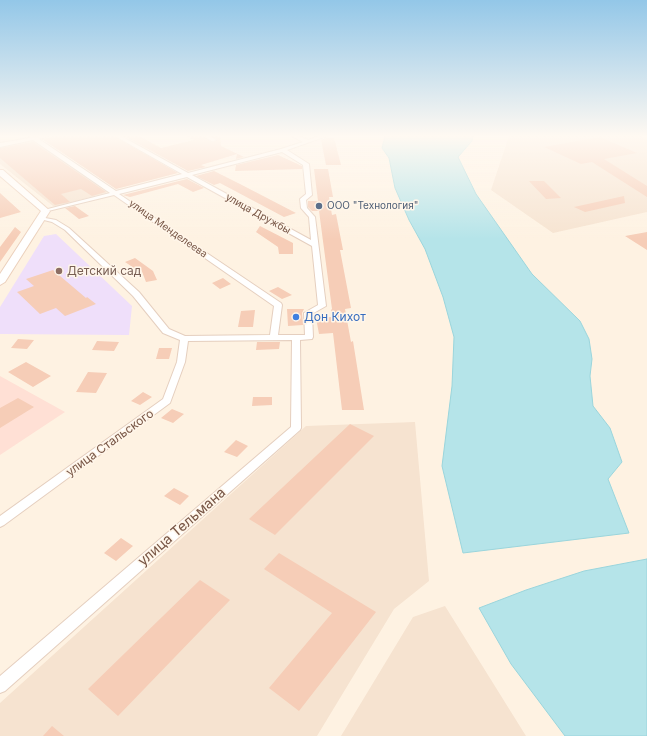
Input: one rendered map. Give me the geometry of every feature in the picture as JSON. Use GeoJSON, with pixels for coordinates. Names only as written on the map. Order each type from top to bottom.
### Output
{"type":"FeatureCollection","features":[{"type":"Feature","properties":{"kind":"main road"},"geometry":{"type":"LineString","coordinates":[[0,172],[44,215],[0,282]]}},
{"type":"Feature","properties":{"kind":"street","name":"улица Менделеева"},"geometry":{"type":"LineString","coordinates":[[82,170],[278,305],[274,337]]}},
{"type":"Feature","properties":{"kind":"street","name":"улица Дружбы"},"geometry":{"type":"LineString","coordinates":[[178,170],[315,245]]}},
{"type":"Feature","properties":{"kind":"street"},"geometry":{"type":"LineString","coordinates":[[44,215],[116,193],[199,170]]}},
{"type":"Feature","properties":{"kind":"street"},"geometry":{"type":"LineString","coordinates":[[44,215],[66,228],[136,294],[166,331],[184,339],[309,336],[308,313],[322,306],[312,217],[304,208],[303,199],[309,195],[307,170]]}},
{"type":"Feature","properties":{"kind":"street","name":"улица Тельмана"},"geometry":{"type":"LineString","coordinates":[[0,686],[296,428],[296,337]]}},
{"type":"Feature","properties":{"kind":"street","name":"улица Стальского"},"geometry":{"type":"LineString","coordinates":[[0,522],[167,402],[181,362],[184,339]]}},
{"type":"Feature","properties":{"kind":"shaded area"},"geometry":{"type":"Polygon","coordinates":[[[8,170],[77,170],[107,191],[106,193],[53,206],[8,170]]]}},
{"type":"Feature","properties":{"kind":"shaded area"},"geometry":{"type":"Polygon","coordinates":[[[498,170],[647,170],[647,212],[553,233],[491,190],[498,170]]]}},
{"type":"Feature","properties":{"kind":"shaded area","name":"Детский сад"},"geometry":{"type":"Polygon","coordinates":[[[56,234],[132,306],[129,335],[0,334],[0,307],[44,236],[56,234]]]}},
{"type":"Feature","properties":{"kind":"shaded area"},"geometry":{"type":"Polygon","coordinates":[[[0,376],[65,412],[0,455],[0,376]]]}},
{"type":"Feature","properties":{"kind":"shaded area"},"geometry":{"type":"Polygon","coordinates":[[[415,422],[429,581],[394,609],[317,736],[0,736],[0,703],[306,426],[415,422]]]}},
{"type":"Feature","properties":{"kind":"shaded area"},"geometry":{"type":"Polygon","coordinates":[[[445,606],[526,736],[341,736],[413,617],[445,606]]]}},
{"type":"Feature","properties":{"kind":"water"},"geometry":{"type":"Polygon","coordinates":[[[391,170],[464,170],[476,194],[532,274],[580,321],[589,339],[592,359],[590,376],[593,406],[610,428],[622,462],[608,479],[629,533],[463,553],[442,466],[452,386],[454,337],[443,297],[425,249],[409,220],[395,188],[391,170]]]}},
{"type":"Feature","properties":{"kind":"water"},"geometry":{"type":"Polygon","coordinates":[[[647,559],[647,736],[565,736],[511,664],[479,608],[526,590],[584,571],[647,559]]]}},
{"type":"Feature","properties":{"kind":"building"},"geometry":{"type":"Polygon","coordinates":[[[14,170],[74,170],[106,192],[92,196],[81,189],[61,194],[70,202],[55,205],[14,170]]]}},
{"type":"Feature","properties":{"kind":"building"},"geometry":{"type":"Polygon","coordinates":[[[88,170],[173,170],[178,173],[116,189],[88,170]]]}},
{"type":"Feature","properties":{"kind":"building"},"geometry":{"type":"Polygon","coordinates":[[[314,170],[328,170],[333,197],[329,197],[332,215],[336,214],[343,250],[340,250],[351,308],[345,309],[351,342],[353,341],[364,410],[342,410],[333,333],[319,334],[316,318],[332,317],[332,309],[319,211],[312,211],[308,207],[308,201],[318,201],[314,170]]]}},
{"type":"Feature","properties":{"kind":"building"},"geometry":{"type":"Polygon","coordinates":[[[605,170],[622,170],[647,186],[647,197],[605,170]]]}},
{"type":"Feature","properties":{"kind":"building"},"geometry":{"type":"Polygon","coordinates":[[[214,171],[296,213],[284,217],[220,183],[214,185],[196,176],[214,171]]]}},
{"type":"Feature","properties":{"kind":"building"},"geometry":{"type":"Polygon","coordinates":[[[187,179],[204,188],[193,192],[178,184],[130,197],[123,195],[187,179]]]}},
{"type":"Feature","properties":{"kind":"building"},"geometry":{"type":"Polygon","coordinates":[[[529,181],[544,181],[561,198],[546,199],[529,181]]]}},
{"type":"Feature","properties":{"kind":"building"},"geometry":{"type":"Polygon","coordinates":[[[0,193],[21,212],[0,218],[0,193]]]}},
{"type":"Feature","properties":{"kind":"building"},"geometry":{"type":"Polygon","coordinates":[[[624,196],[625,203],[585,212],[574,207],[624,196]]]}},
{"type":"Feature","properties":{"kind":"building"},"geometry":{"type":"Polygon","coordinates":[[[75,206],[89,216],[79,219],[65,208],[75,206]]]}},
{"type":"Feature","properties":{"kind":"building"},"geometry":{"type":"Polygon","coordinates":[[[260,226],[293,243],[293,254],[279,254],[278,247],[256,232],[260,226]]]}},
{"type":"Feature","properties":{"kind":"building"},"geometry":{"type":"Polygon","coordinates":[[[15,227],[21,232],[0,262],[0,247],[15,227]]]}},
{"type":"Feature","properties":{"kind":"building"},"geometry":{"type":"Polygon","coordinates":[[[647,232],[647,250],[625,236],[647,232]]]}},
{"type":"Feature","properties":{"kind":"building"},"geometry":{"type":"Polygon","coordinates":[[[135,258],[153,271],[157,280],[146,282],[141,269],[137,270],[125,262],[135,258]]]}},
{"type":"Feature","properties":{"kind":"building"},"geometry":{"type":"Polygon","coordinates":[[[53,270],[86,298],[87,297],[96,304],[65,316],[56,308],[40,314],[17,292],[34,286],[26,279],[53,270]]]}},
{"type":"Feature","properties":{"kind":"building"},"geometry":{"type":"Polygon","coordinates":[[[223,278],[231,284],[220,289],[212,283],[223,278]]]}},
{"type":"Feature","properties":{"kind":"building"},"geometry":{"type":"Polygon","coordinates":[[[278,287],[292,295],[282,299],[269,291],[278,287]]]}},
{"type":"Feature","properties":{"kind":"building","name":"Дон Кихот"},"geometry":{"type":"Polygon","coordinates":[[[287,309],[304,309],[302,313],[303,325],[288,326],[287,309]]]}},
{"type":"Feature","properties":{"kind":"building"},"geometry":{"type":"Polygon","coordinates":[[[255,310],[253,327],[238,327],[241,311],[255,310]]]}},
{"type":"Feature","properties":{"kind":"building"},"geometry":{"type":"Polygon","coordinates":[[[18,339],[34,340],[27,349],[11,348],[18,339]]]}},
{"type":"Feature","properties":{"kind":"building"},"geometry":{"type":"Polygon","coordinates":[[[97,341],[119,342],[114,351],[92,350],[97,341]]]}},
{"type":"Feature","properties":{"kind":"building"},"geometry":{"type":"Polygon","coordinates":[[[257,342],[280,342],[279,349],[256,350],[257,342]]]}},
{"type":"Feature","properties":{"kind":"building"},"geometry":{"type":"Polygon","coordinates":[[[159,348],[172,348],[169,359],[156,359],[159,348]]]}},
{"type":"Feature","properties":{"kind":"building"},"geometry":{"type":"Polygon","coordinates":[[[26,362],[51,376],[33,387],[8,372],[26,362]]]}},
{"type":"Feature","properties":{"kind":"building"},"geometry":{"type":"Polygon","coordinates":[[[88,372],[107,373],[96,393],[76,392],[88,372]]]}},
{"type":"Feature","properties":{"kind":"building"},"geometry":{"type":"Polygon","coordinates":[[[143,392],[152,397],[140,405],[131,401],[143,392]]]}},
{"type":"Feature","properties":{"kind":"building"},"geometry":{"type":"Polygon","coordinates":[[[253,397],[272,397],[272,405],[252,406],[253,397]]]}},
{"type":"Feature","properties":{"kind":"building"},"geometry":{"type":"Polygon","coordinates":[[[18,398],[34,407],[0,428],[0,408],[18,398]]]}},
{"type":"Feature","properties":{"kind":"building"},"geometry":{"type":"Polygon","coordinates":[[[172,409],[184,414],[173,423],[161,418],[172,409]]]}},
{"type":"Feature","properties":{"kind":"building"},"geometry":{"type":"Polygon","coordinates":[[[350,424],[374,436],[275,535],[249,519],[350,424]]]}},
{"type":"Feature","properties":{"kind":"building"},"geometry":{"type":"Polygon","coordinates":[[[236,440],[248,446],[237,457],[224,452],[236,440]]]}},
{"type":"Feature","properties":{"kind":"building"},"geometry":{"type":"Polygon","coordinates":[[[174,488],[189,496],[180,505],[164,496],[174,488]]]}},
{"type":"Feature","properties":{"kind":"building"},"geometry":{"type":"Polygon","coordinates":[[[121,538],[133,546],[116,561],[104,553],[121,538]]]}},
{"type":"Feature","properties":{"kind":"building"},"geometry":{"type":"Polygon","coordinates":[[[279,553],[376,612],[299,711],[269,688],[332,613],[264,569],[279,553]]]}},
{"type":"Feature","properties":{"kind":"building"},"geometry":{"type":"Polygon","coordinates":[[[200,580],[230,600],[118,716],[88,689],[200,580]]]}},
{"type":"Feature","properties":{"kind":"building"},"geometry":{"type":"Polygon","coordinates":[[[52,726],[64,736],[43,736],[52,726]]]}},
{"type":"Feature","properties":{"kind":"place","name":"ООО \"Технология\""},"geometry":{"type":"Point","coordinates":[319,206]}},
{"type":"Feature","properties":{"kind":"place","name":"Детский сад"},"geometry":{"type":"Point","coordinates":[59,271]}},
{"type":"Feature","properties":{"kind":"place","name":"Дон Кихот"},"geometry":{"type":"Point","coordinates":[296,317]}}]}
